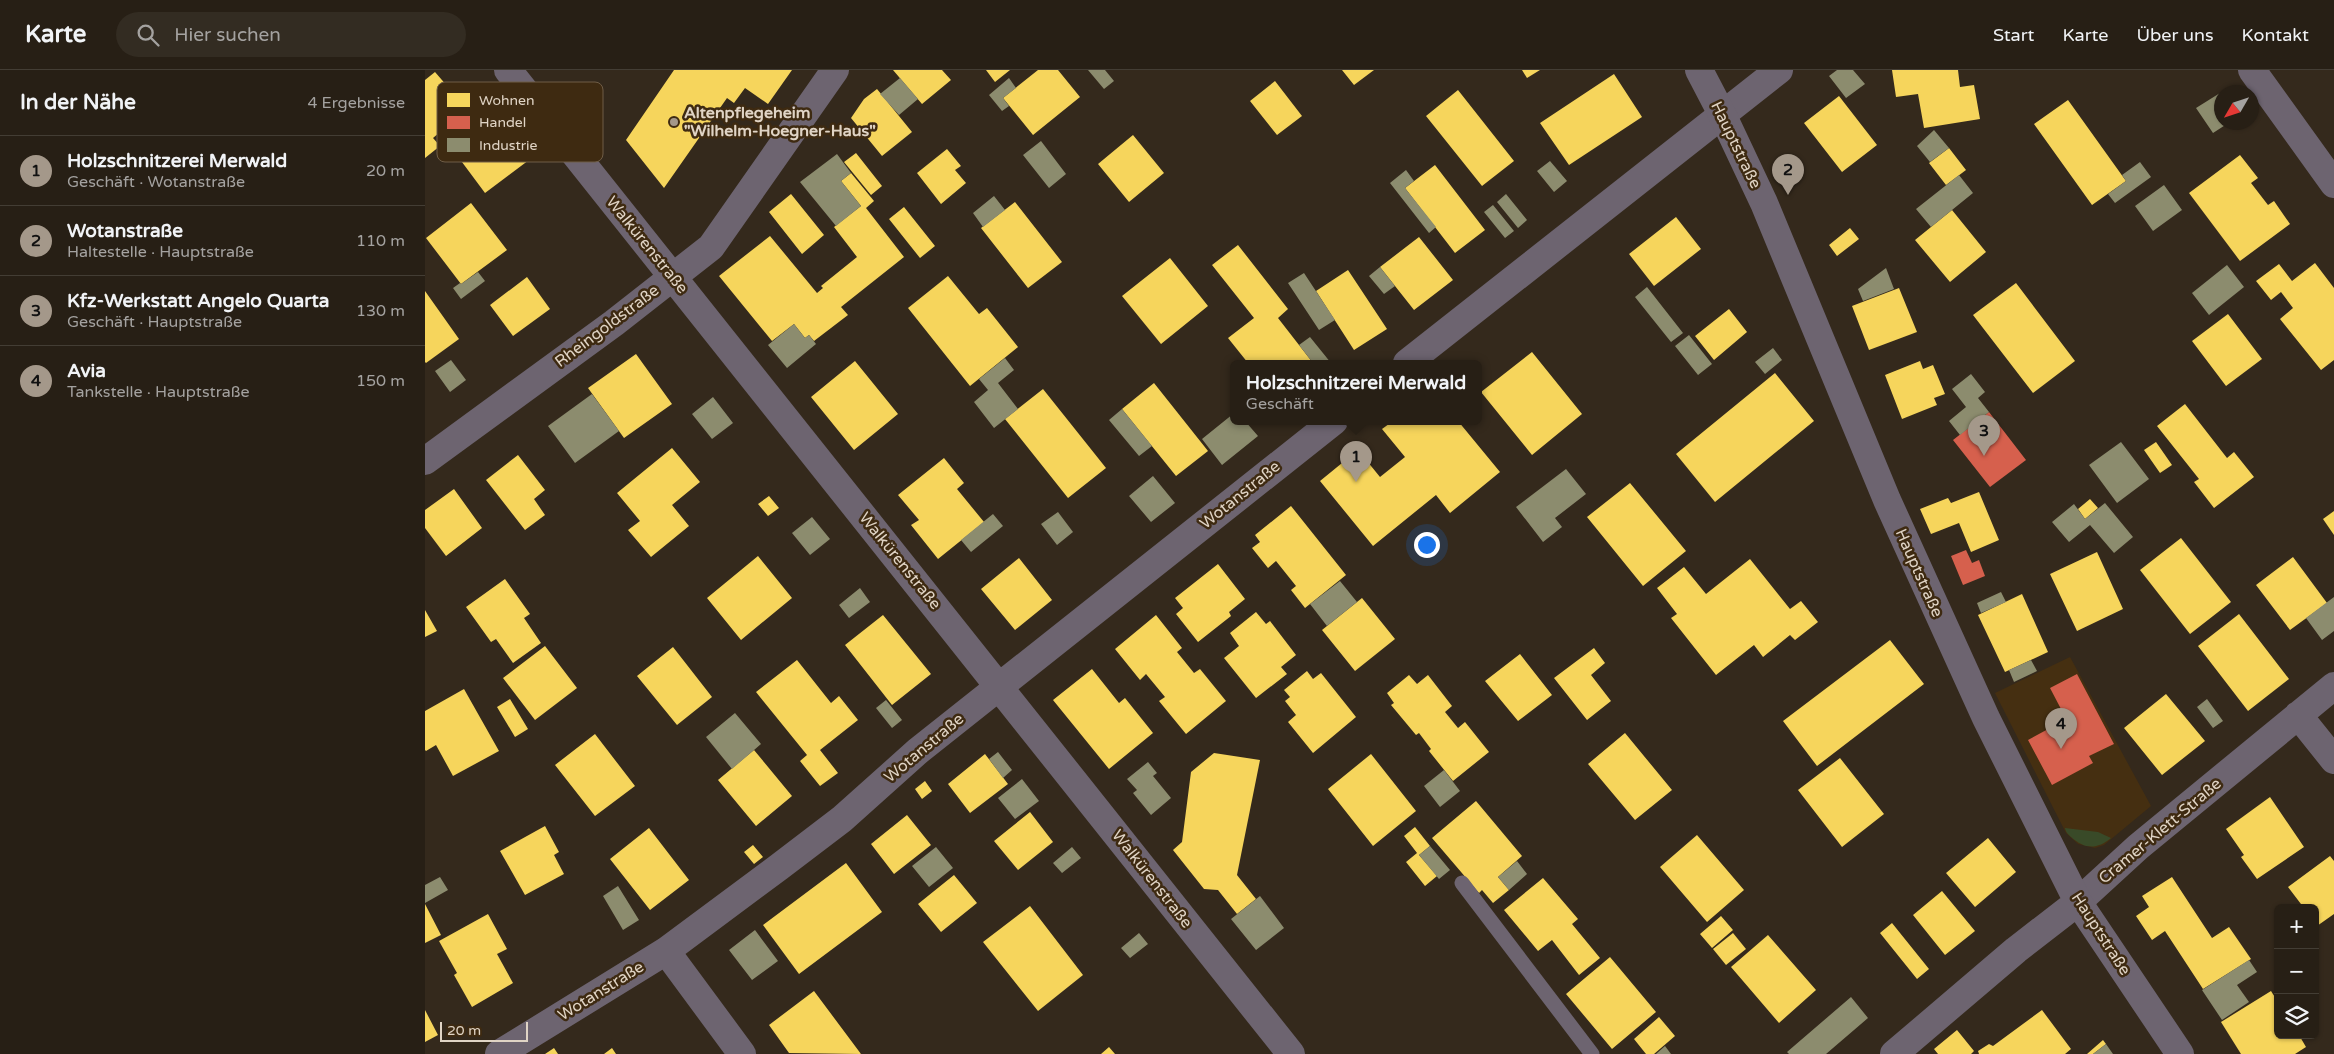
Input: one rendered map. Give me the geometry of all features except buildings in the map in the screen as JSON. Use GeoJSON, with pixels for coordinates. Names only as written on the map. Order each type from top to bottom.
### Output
{"type":"FeatureCollection","features":[{"type":"Feature","properties":{"kind":"street","name":"Walkürenstraße"},"geometry":{"type":"LineString","coordinates":[[508,70],[518,82]]}},
{"type":"Feature","properties":{"kind":"street","name":"Rheingoldstraße"},"geometry":{"type":"LineString","coordinates":[[425,461],[614,323],[711,247],[835,70]]}},
{"type":"Feature","properties":{"kind":"street","name":"Hauptstraße"},"geometry":{"type":"LineString","coordinates":[[1699,70],[1723,116],[1764,204],[1930,598],[1986,718],[2078,902],[2180,1054]]}},
{"type":"Feature","properties":{"kind":"street"},"geometry":{"type":"LineString","coordinates":[[1411,360],[1779,70]]}},
{"type":"Feature","properties":{"kind":"street"},"geometry":{"type":"LineString","coordinates":[[2252,70],[2334,184]]}},
{"type":"Feature","properties":{"kind":"street","name":"Walkürenstraße"},"geometry":{"type":"LineString","coordinates":[[581,162],[1291,1054]]}},
{"type":"Feature","properties":{"kind":"street","name":"Wotanstraße"},"geometry":{"type":"LineString","coordinates":[[499,1054],[666,951],[842,819],[919,750],[1329,425]]}},
{"type":"Feature","properties":{"kind":"street","name":"Cramer-Klett-Straße"},"geometry":{"type":"LineString","coordinates":[[1894,1054],[2016,950],[2078,902],[2138,847],[2334,686]]}},
{"type":"Feature","properties":{"kind":"street"},"geometry":{"type":"LineString","coordinates":[[2298,715],[2334,760]]}},
{"type":"Feature","properties":{"kind":"street"},"geometry":{"type":"LineString","coordinates":[[666,951],[742,1054]]}},
{"type":"Feature","properties":{"kind":"lane"},"geometry":{"type":"LineString","coordinates":[[1462,883],[1592,1054]]}},
{"type":"Feature","properties":{"kind":"shaded area"},"geometry":{"type":"Polygon","coordinates":[[[2070,657],[2151,806],[2104,845],[2095,848],[2078,844],[2066,833],[1995,693],[2070,657]]]}},
{"type":"Feature","properties":{"kind":"green space"},"geometry":{"type":"Polygon","coordinates":[[[2065,828],[2098,832],[2111,838],[2101,845],[2086,846],[2071,837],[2065,828]]]}},
{"type":"Feature","properties":{"kind":"place","name":"Altenpflegeheim \"Wilhelm-Hoegner-Haus\""},"geometry":{"type":"Point","coordinates":[674,122]}},
{"type":"Feature","properties":{"kind":"place","name":"Wotanstraße"},"geometry":{"type":"Point","coordinates":[1788,195]}},
{"type":"Feature","properties":{"kind":"place","name":"Kfz-Werkstatt Angelo Quarta"},"geometry":{"type":"Point","coordinates":[1984,456]}},
{"type":"Feature","properties":{"kind":"place","name":"Holzschnitzerei Merwald"},"geometry":{"type":"Point","coordinates":[1356,482]}},
{"type":"Feature","properties":{"kind":"place","name":"Avia"},"geometry":{"type":"Point","coordinates":[2061,749]}}]}
